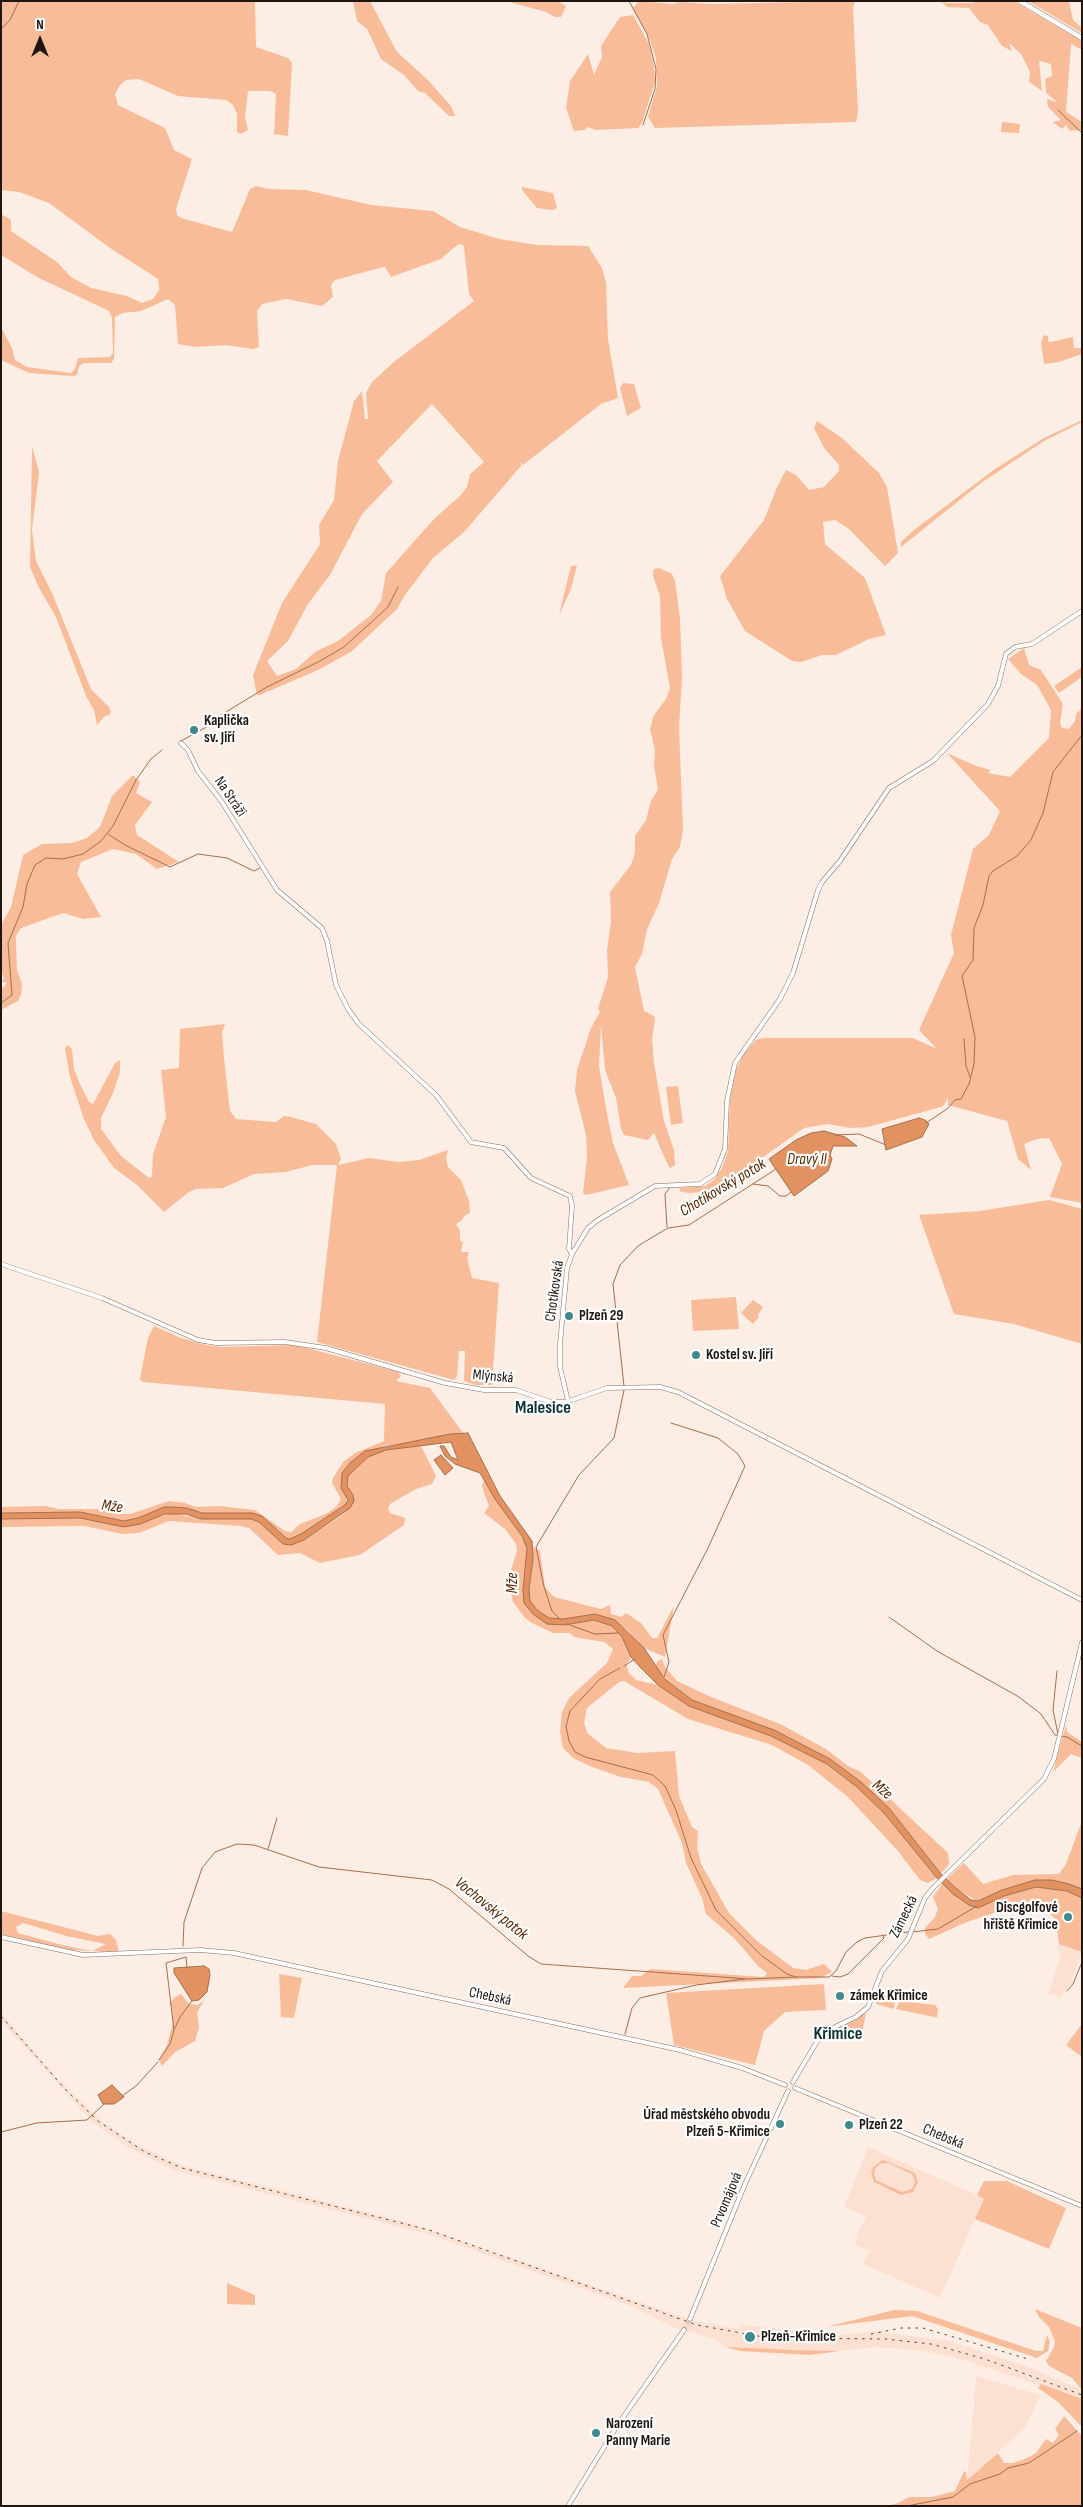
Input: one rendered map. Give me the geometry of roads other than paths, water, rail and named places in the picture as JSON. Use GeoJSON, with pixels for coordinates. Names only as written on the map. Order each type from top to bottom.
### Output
{"type":"FeatureCollection","features":[{"type":"Feature","properties":{"kind":"main road"},"geometry":{"type":"LineString","coordinates":[[1020,1],[1082,38]]}},
{"type":"Feature","properties":{"kind":"street","name":"Chotíkovská"},"geometry":{"type":"LineString","coordinates":[[568,1401],[560,1368],[560,1344],[567,1268],[572,1254],[588,1228],[655,1186],[700,1184],[712,1177],[719,1168],[725,1149],[727,1100],[735,1063],[780,999],[794,973],[822,882],[840,861],[890,788],[932,761],[988,704],[998,686],[1006,654],[1015,647],[1032,644],[1082,612]]}},
{"type":"Feature","properties":{"kind":"street","name":"Na Stráži"},"geometry":{"type":"LineString","coordinates":[[181,743],[188,750],[198,771],[222,802],[280,893],[322,928],[328,941],[336,985],[348,1009],[359,1024],[436,1095],[471,1142],[504,1148],[526,1174],[541,1183],[565,1192],[572,1199],[569,1248],[572,1254]]}},
{"type":"Feature","properties":{"kind":"street","name":"Mlýnská"},"geometry":{"type":"LineString","coordinates":[[1,1264],[102,1298],[198,1340],[216,1343],[285,1342],[326,1348],[445,1383],[484,1390],[516,1390],[552,1402],[568,1401]]}},
{"type":"Feature","properties":{"kind":"street"},"geometry":{"type":"LineString","coordinates":[[568,1401],[593,1392],[625,1386],[660,1387],[693,1400],[1082,1600]]}},
{"type":"Feature","properties":{"kind":"street","name":"Zámecká"},"geometry":{"type":"LineString","coordinates":[[793,2082],[819,2037],[827,2030],[856,2017],[868,2007],[882,1970],[909,1938],[925,1898],[932,1889],[1044,1779],[1054,1758],[1082,1642]]}},
{"type":"Feature","properties":{"kind":"street","name":"Chebská"},"geometry":{"type":"LineString","coordinates":[[1,1937],[83,1955],[184,1950],[234,1953],[644,2041],[742,2068],[785,2084]]}},
{"type":"Feature","properties":{"kind":"street"},"geometry":{"type":"LineString","coordinates":[[793,2082],[795,2088],[788,2091],[785,2084],[793,2082]]}},
{"type":"Feature","properties":{"kind":"street","name":"Chebská"},"geometry":{"type":"LineString","coordinates":[[795,2088],[1082,2206]]}},
{"type":"Feature","properties":{"kind":"street","name":"Prvomájová"},"geometry":{"type":"LineString","coordinates":[[690,2320],[748,2179],[788,2091]]}},
{"type":"Feature","properties":{"kind":"street"},"geometry":{"type":"LineString","coordinates":[[568,2506],[617,2426],[684,2330]]}},
{"type":"Feature","properties":{"kind":"water"},"geometry":{"type":"Polygon","coordinates":[[[919,1118],[929,1124],[922,1137],[886,1150],[882,1129],[919,1118]]]}},
{"type":"Feature","properties":{"kind":"water","name":"Dravý II"},"geometry":{"type":"Polygon","coordinates":[[[824,1131],[845,1137],[857,1146],[833,1146],[830,1155],[832,1159],[828,1171],[794,1196],[769,1159],[796,1140],[811,1133],[824,1131]]]}},
{"type":"Feature","properties":{"kind":"water"},"geometry":{"type":"Polygon","coordinates":[[[468,1433],[500,1496],[532,1541],[533,1559],[529,1589],[530,1601],[537,1610],[549,1618],[563,1619],[595,1614],[615,1620],[644,1648],[664,1678],[692,1700],[774,1730],[830,1759],[861,1782],[889,1808],[941,1874],[971,1900],[978,1901],[1002,1890],[1035,1880],[1052,1880],[1069,1884],[1082,1889],[1082,1898],[1067,1891],[1036,1887],[1004,1896],[978,1908],[969,1905],[953,1894],[937,1878],[884,1813],[857,1787],[827,1764],[771,1736],[689,1706],[658,1685],[641,1668],[631,1657],[622,1637],[612,1626],[594,1620],[564,1625],[547,1624],[533,1614],[524,1603],[523,1590],[527,1548],[522,1536],[495,1499],[480,1473],[455,1464],[445,1456],[440,1446],[444,1446],[451,1457],[458,1460],[451,1442],[386,1450],[368,1457],[348,1476],[347,1486],[353,1495],[354,1501],[350,1508],[304,1540],[291,1545],[283,1544],[259,1522],[251,1519],[201,1519],[186,1514],[165,1514],[140,1524],[124,1527],[80,1518],[1,1519],[1,1513],[80,1512],[124,1521],[138,1518],[164,1507],[173,1507],[187,1508],[202,1513],[252,1513],[262,1516],[286,1538],[290,1539],[301,1534],[345,1505],[348,1500],[341,1488],[342,1473],[350,1463],[365,1451],[450,1434],[468,1433]]]}},
{"type":"Feature","properties":{"kind":"water"},"geometry":{"type":"Polygon","coordinates":[[[441,1455],[453,1468],[445,1475],[434,1460],[441,1455]]]}},
{"type":"Feature","properties":{"kind":"water"},"geometry":{"type":"Polygon","coordinates":[[[204,1966],[209,1969],[210,1975],[207,1992],[199,2000],[192,2001],[174,1973],[174,1968],[204,1966]]]}},
{"type":"Feature","properties":{"kind":"water"},"geometry":{"type":"Polygon","coordinates":[[[112,2085],[124,2097],[114,2104],[103,2104],[98,2095],[112,2085]]]}},
{"type":"Feature","properties":{"kind":"waterway"},"geometry":{"type":"LineString","coordinates":[[1,29],[10,20],[19,1]]}},
{"type":"Feature","properties":{"kind":"waterway"},"geometry":{"type":"LineString","coordinates":[[629,1],[647,34],[656,69],[655,89],[643,125]]}},
{"type":"Feature","properties":{"kind":"waterway"},"geometry":{"type":"LineString","coordinates":[[1058,110],[1082,133]]}},
{"type":"Feature","properties":{"kind":"waterway"},"geometry":{"type":"LineString","coordinates":[[221,715],[267,687],[344,647],[388,607],[398,587]]}},
{"type":"Feature","properties":{"kind":"waterway"},"geometry":{"type":"LineString","coordinates":[[181,741],[212,724]]}},
{"type":"Feature","properties":{"kind":"waterway","name":"Chotíkovský potok"},"geometry":{"type":"LineString","coordinates":[[926,1123],[947,1109],[955,1100],[961,1099],[969,1084],[974,1064],[975,1037],[962,976],[973,960],[974,928],[983,905],[989,876],[993,871],[1017,856],[1031,840],[1043,813],[1053,772],[1082,735]]}},
{"type":"Feature","properties":{"kind":"waterway"},"geometry":{"type":"LineString","coordinates":[[1,1003],[12,995],[8,943],[23,907],[27,884],[35,865],[46,858],[63,859],[83,854],[101,841],[113,826],[136,780],[151,759],[162,750]]}},
{"type":"Feature","properties":{"kind":"waterway"},"geometry":{"type":"LineString","coordinates":[[108,834],[125,845],[170,867],[198,854],[227,858],[254,871],[260,868]]}},
{"type":"Feature","properties":{"kind":"waterway"},"geometry":{"type":"LineString","coordinates":[[964,1039],[966,1066],[970,1077]]}},
{"type":"Feature","properties":{"kind":"waterway","name":"Chotíkovský potok"},"geometry":{"type":"LineString","coordinates":[[835,1135],[859,1134],[886,1145]]}},
{"type":"Feature","properties":{"kind":"waterway","name":"Chotíkovský potok"},"geometry":{"type":"LineString","coordinates":[[624,1386],[613,1284],[620,1265],[638,1246],[668,1228],[689,1225],[776,1169]]}},
{"type":"Feature","properties":{"kind":"waterway"},"geometry":{"type":"LineString","coordinates":[[753,1184],[768,1186],[780,1196],[786,1196],[791,1192]]}},
{"type":"Feature","properties":{"kind":"waterway"},"geometry":{"type":"LineString","coordinates":[[667,1227],[665,1194],[671,1186]]}},
{"type":"Feature","properties":{"kind":"waterway","name":"Chotíkovský potok"},"geometry":{"type":"LineString","coordinates":[[559,1618],[552,1611],[544,1587],[536,1547],[579,1475],[614,1438],[624,1390]]}},
{"type":"Feature","properties":{"kind":"waterway"},"geometry":{"type":"LineString","coordinates":[[664,1677],[669,1662],[663,1635],[708,1548],[745,1466],[738,1454],[718,1438],[671,1423]]}},
{"type":"Feature","properties":{"kind":"waterway"},"geometry":{"type":"LineString","coordinates":[[889,1617],[937,1651],[1019,1697],[1041,1714],[1055,1735],[1067,1737],[1082,1746]]}},
{"type":"Feature","properties":{"kind":"waterway"},"geometry":{"type":"LineString","coordinates":[[567,1624],[595,1634],[618,1633]]}},
{"type":"Feature","properties":{"kind":"waterway"},"geometry":{"type":"LineString","coordinates":[[624,1666],[635,1659]]}},
{"type":"Feature","properties":{"kind":"waterway"},"geometry":{"type":"LineString","coordinates":[[620,1668],[600,1679],[570,1711],[566,1726],[569,1741],[575,1752],[585,1757],[653,1775],[665,1786],[676,1810],[691,1858],[716,1910],[762,1956],[787,1974],[796,1977],[829,1977],[836,1971],[846,1952],[857,1942],[865,1938],[908,1932]]}},
{"type":"Feature","properties":{"kind":"waterway"},"geometry":{"type":"LineString","coordinates":[[1057,1671],[1053,1710],[1058,1734]]}},
{"type":"Feature","properties":{"kind":"waterway"},"geometry":{"type":"LineString","coordinates":[[268,1849],[277,1818]]}},
{"type":"Feature","properties":{"kind":"waterway","name":"Vochovský potok"},"geometry":{"type":"LineString","coordinates":[[183,1946],[184,1922],[202,1868],[215,1852],[237,1844],[254,1845],[319,1867],[432,1880],[449,1889],[528,1956],[541,1964],[749,1979],[796,1977]]}},
{"type":"Feature","properties":{"kind":"waterway"},"geometry":{"type":"LineString","coordinates":[[912,1932],[938,1929],[977,1906]]}},
{"type":"Feature","properties":{"kind":"waterway"},"geometry":{"type":"LineString","coordinates":[[832,1976],[840,1977],[848,1974],[884,1938],[883,1935]]}},
{"type":"Feature","properties":{"kind":"waterway","name":"Vochovský potok"},"geometry":{"type":"LineString","coordinates":[[159,2060],[170,2044],[174,2030],[166,1963],[186,1957],[187,1968]]}},
{"type":"Feature","properties":{"kind":"waterway"},"geometry":{"type":"LineString","coordinates":[[1067,1991],[1073,1984],[1082,1962]]}},
{"type":"Feature","properties":{"kind":"waterway"},"geometry":{"type":"LineString","coordinates":[[625,2034],[632,2008],[640,1998],[696,1985],[745,1979]]}},
{"type":"Feature","properties":{"kind":"waterway"},"geometry":{"type":"LineString","coordinates":[[174,2030],[180,2017],[192,2001]]}},
{"type":"Feature","properties":{"kind":"waterway","name":"Vochovský potok"},"geometry":{"type":"LineString","coordinates":[[122,2096],[136,2086],[158,2062]]}},
{"type":"Feature","properties":{"kind":"waterway","name":"Vochovský potok"},"geometry":{"type":"LineString","coordinates":[[1,2132],[37,2123],[87,2120],[105,2103]]}},
{"type":"Feature","properties":{"kind":"waterway"},"geometry":{"type":"LineString","coordinates":[[907,2506],[953,2497],[970,2484],[1000,2474],[1008,2468],[1029,2463],[1077,2431]]}},
{"type":"Feature","properties":{"kind":"tunnel"},"geometry":{"type":"LineString","coordinates":[[684,2330],[690,2319]]}},
{"type":"Feature","properties":{"kind":"railway"},"geometry":{"type":"LineString","coordinates":[[1,2016],[66,2090],[98,2121],[145,2152],[182,2168],[429,2230],[697,2325],[769,2338],[886,2339],[931,2344],[985,2359],[1082,2395]]}},
{"type":"Feature","properties":{"kind":"railway"},"geometry":{"type":"LineString","coordinates":[[871,2334],[901,2328],[923,2328],[1028,2359]]}},
{"type":"Feature","properties":{"kind":"place","name":"Kaplička sv. Jiří"},"geometry":{"type":"Point","coordinates":[194,730]}},
{"type":"Feature","properties":{"kind":"place","name":"Plzeň 29"},"geometry":{"type":"Point","coordinates":[569,1316]}},
{"type":"Feature","properties":{"kind":"place","name":"Kostel sv. Jiří"},"geometry":{"type":"Point","coordinates":[696,1355]}},
{"type":"Feature","properties":{"kind":"place","name":"Discgolfové hřiště Křimice"},"geometry":{"type":"Point","coordinates":[1068,1917]}},
{"type":"Feature","properties":{"kind":"place","name":"zámek Křimice"},"geometry":{"type":"Point","coordinates":[840,1996]}},
{"type":"Feature","properties":{"kind":"place","name":"Úřad městského obvodu Plzeň 5-Křimice"},"geometry":{"type":"Point","coordinates":[780,2124]}},
{"type":"Feature","properties":{"kind":"place","name":"Plzeň 22"},"geometry":{"type":"Point","coordinates":[849,2125]}},
{"type":"Feature","properties":{"kind":"place","name":"Plzeň-Křimice"},"geometry":{"type":"Point","coordinates":[750,2337]}},
{"type":"Feature","properties":{"kind":"place","name":"Narození Panny Marie"},"geometry":{"type":"Point","coordinates":[596,2433]}},
{"type":"Feature","properties":{"kind":"district","name":"Malesice"},"geometry":{"type":"Point","coordinates":[543,1408]}},
{"type":"Feature","properties":{"kind":"district","name":"Křimice"},"geometry":{"type":"Point","coordinates":[838,2034]}},
{"type":"Feature","properties":{"kind":"water label","name":"Mže"},"geometry":{"type":"Point","coordinates":[112,1507]}},
{"type":"Feature","properties":{"kind":"water label","name":"Mže"},"geometry":{"type":"Point","coordinates":[513,1583]}},
{"type":"Feature","properties":{"kind":"water label","name":"Mže"},"geometry":{"type":"Point","coordinates":[882,1790]}}]}
